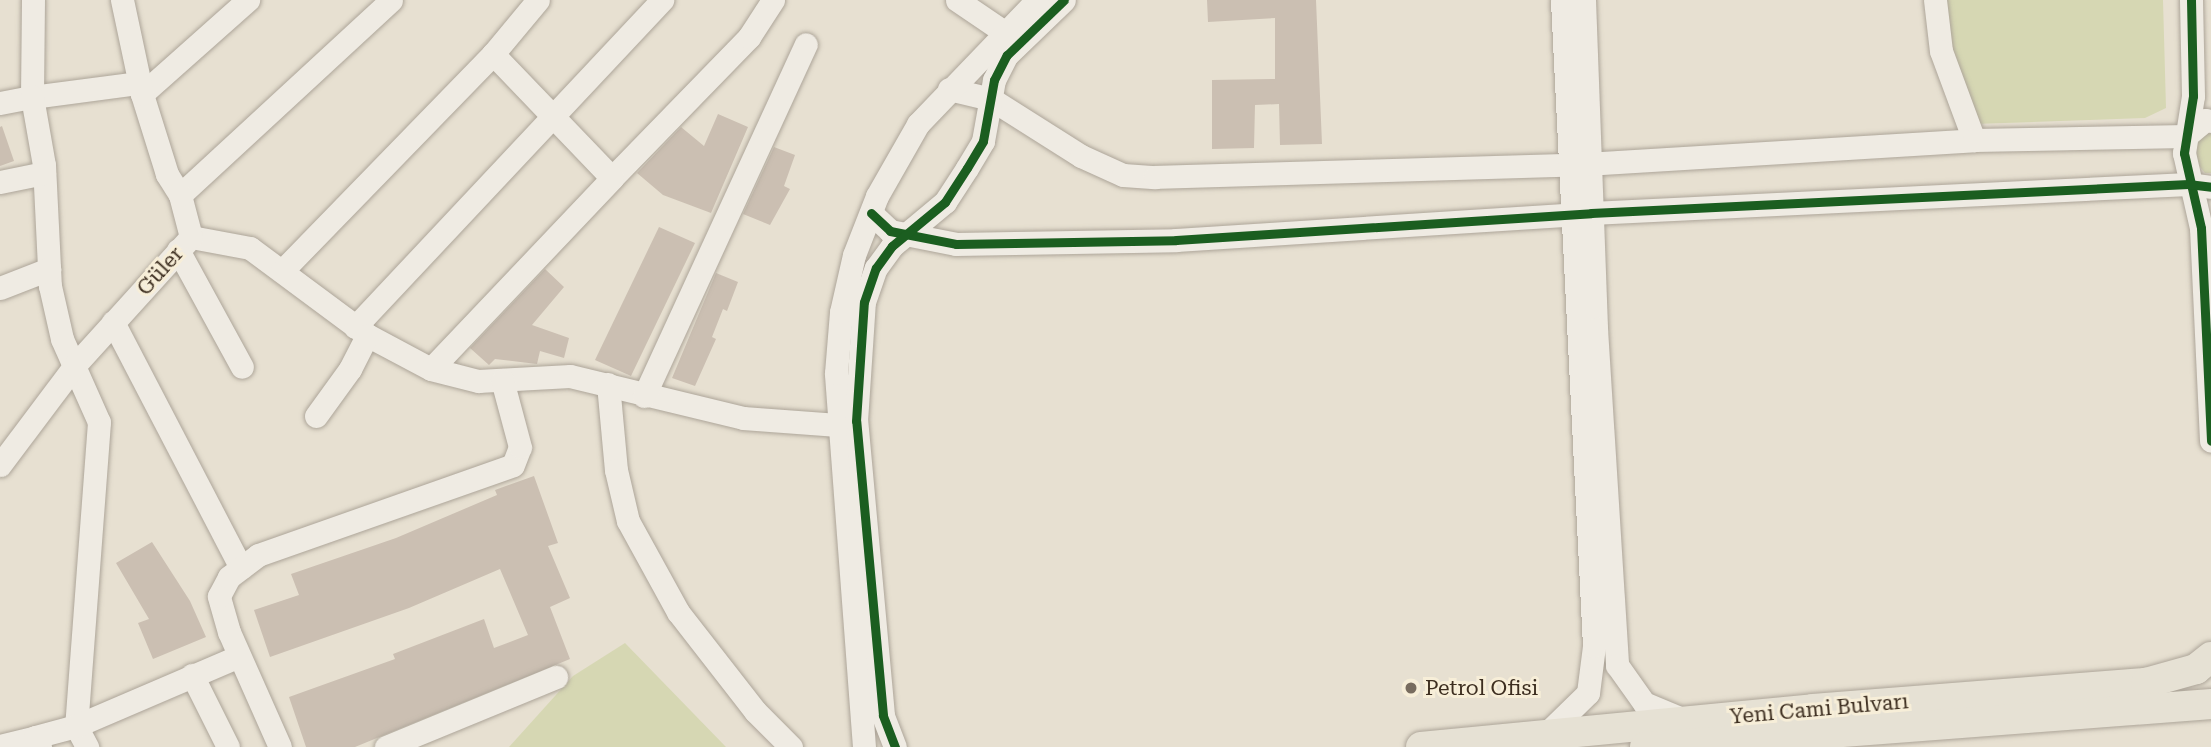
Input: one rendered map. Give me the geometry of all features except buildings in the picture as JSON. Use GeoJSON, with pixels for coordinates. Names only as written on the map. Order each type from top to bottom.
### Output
{"type":"FeatureCollection","features":[{"type":"Feature","properties":{"kind":"main road","name":"Yeni Cami Bulvarı"},"geometry":{"type":"LineString","coordinates":[[1421,747],[1685,720],[2146,683],[2196,669],[2210,655]]}},
{"type":"Feature","properties":{"kind":"main road"},"geometry":{"type":"LineString","coordinates":[[2210,655],[2202,684],[2211,693]]}},
{"type":"Feature","properties":{"kind":"main road","name":"Yeni Cami Bulvarı"},"geometry":{"type":"LineString","coordinates":[[1645,747],[1741,743],[2211,704]]}},
{"type":"Feature","properties":{"kind":"street"},"geometry":{"type":"LineString","coordinates":[[33,0],[32,97],[44,173],[49,269],[62,339],[99,422],[81,737]]}},
{"type":"Feature","properties":{"kind":"street","name":"Güler"},"geometry":{"type":"LineString","coordinates":[[0,465],[75,365],[184,244],[180,195],[167,174],[140,89],[122,0]]}},
{"type":"Feature","properties":{"kind":"street"},"geometry":{"type":"LineString","coordinates":[[0,103],[32,97],[140,89],[248,0]]}},
{"type":"Feature","properties":{"kind":"street"},"geometry":{"type":"LineString","coordinates":[[180,195],[391,0]]}},
{"type":"Feature","properties":{"kind":"street"},"geometry":{"type":"LineString","coordinates":[[282,271],[493,54],[538,0]]}},
{"type":"Feature","properties":{"kind":"street"},"geometry":{"type":"LineString","coordinates":[[316,416],[350,369],[361,331],[552,115],[662,0]]}},
{"type":"Feature","properties":{"kind":"street"},"geometry":{"type":"LineString","coordinates":[[431,369],[749,37],[773,0]]}},
{"type":"Feature","properties":{"kind":"street"},"geometry":{"type":"LineString","coordinates":[[957,0],[1004,32]]}},
{"type":"Feature","properties":{"kind":"street"},"geometry":{"type":"LineString","coordinates":[[864,747],[838,425],[841,312],[854,256],[871,213],[918,124],[948,89],[1037,0]]}},
{"type":"Feature","properties":{"kind":"street"},"geometry":{"type":"LineString","coordinates":[[895,747],[884,715],[856,421],[864,302],[876,268],[892,246],[945,202],[983,141],[994,80],[1007,55],[1064,0]]}},
{"type":"Feature","properties":{"kind":"street"},"geometry":{"type":"LineString","coordinates":[[1547,733],[1579,705],[1593,674],[1579,163],[1562,0]]}},
{"type":"Feature","properties":{"kind":"street"},"geometry":{"type":"LineString","coordinates":[[1579,163],[1584,0]]}},
{"type":"Feature","properties":{"kind":"street"},"geometry":{"type":"LineString","coordinates":[[1935,0],[1941,51],[1974,140]]}},
{"type":"Feature","properties":{"kind":"street"},"geometry":{"type":"LineString","coordinates":[[2191,0],[2193,96],[2186,136],[2200,186],[2211,441]]}},
{"type":"Feature","properties":{"kind":"street"},"geometry":{"type":"LineString","coordinates":[[644,396],[806,44]]}},
{"type":"Feature","properties":{"kind":"street"},"geometry":{"type":"LineString","coordinates":[[493,54],[612,178]]}},
{"type":"Feature","properties":{"kind":"street"},"geometry":{"type":"LineString","coordinates":[[948,89],[991,99],[1123,176],[1579,163],[1974,140],[2186,136],[2205,120],[2211,121]]}},
{"type":"Feature","properties":{"kind":"street"},"geometry":{"type":"LineString","coordinates":[[0,182],[44,173]]}},
{"type":"Feature","properties":{"kind":"street"},"geometry":{"type":"LineString","coordinates":[[871,213],[890,231],[956,244],[1176,240],[1581,215],[2200,186]]}},
{"type":"Feature","properties":{"kind":"street"},"geometry":{"type":"LineString","coordinates":[[1581,215],[1617,665],[1644,703],[1685,720]]}},
{"type":"Feature","properties":{"kind":"street"},"geometry":{"type":"LineString","coordinates":[[242,367],[184,244],[250,248],[361,331],[431,369],[478,381],[570,376],[743,418],[838,425]]}},
{"type":"Feature","properties":{"kind":"street"},"geometry":{"type":"LineString","coordinates":[[0,288],[49,269]]}},
{"type":"Feature","properties":{"kind":"street"},"geometry":{"type":"LineString","coordinates":[[113,322],[241,568]]}},
{"type":"Feature","properties":{"kind":"street"},"geometry":{"type":"LineString","coordinates":[[279,747],[239,656],[219,596],[229,577],[258,555],[513,466],[520,447],[502,380]]}},
{"type":"Feature","properties":{"kind":"street"},"geometry":{"type":"LineString","coordinates":[[608,384],[615,470],[628,521],[678,612],[755,711],[791,747]]}},
{"type":"Feature","properties":{"kind":"street"},"geometry":{"type":"LineString","coordinates":[[0,746],[81,737],[192,675],[239,656]]}},
{"type":"Feature","properties":{"kind":"street"},"geometry":{"type":"LineString","coordinates":[[192,675],[228,747]]}},
{"type":"Feature","properties":{"kind":"street"},"geometry":{"type":"LineString","coordinates":[[386,747],[555,677]]}},
{"type":"Feature","properties":{"kind":"green space"},"geometry":{"type":"Polygon","coordinates":[[[1938,0],[2163,0],[2166,108],[2145,118],[1974,124],[1938,0]]]}},
{"type":"Feature","properties":{"kind":"green space"},"geometry":{"type":"Polygon","coordinates":[[[2211,131],[2211,173],[2205,173],[2197,163],[2196,136],[2211,131]]]}},
{"type":"Feature","properties":{"kind":"green space"},"geometry":{"type":"Polygon","coordinates":[[[625,643],[726,747],[509,747],[573,676],[625,643]]]}},
{"type":"Feature","properties":{"kind":"cycle path"},"geometry":{"type":"LineString","coordinates":[[895,747],[883,715],[856,421],[864,302],[876,268],[892,246],[945,202],[983,141],[994,80],[1007,55],[1064,0]]}},
{"type":"Feature","properties":{"kind":"cycle path"},"geometry":{"type":"LineString","coordinates":[[2191,0],[2193,96],[2184,153],[2201,228],[2211,441]]}},
{"type":"Feature","properties":{"kind":"cycle path"},"geometry":{"type":"LineString","coordinates":[[871,213],[890,231],[956,244],[1176,240],[1591,213],[2188,184],[2211,187]]}},
{"type":"Feature","properties":{"kind":"place","name":"Petrol Ofisi"},"geometry":{"type":"Point","coordinates":[1411,688]}}]}
